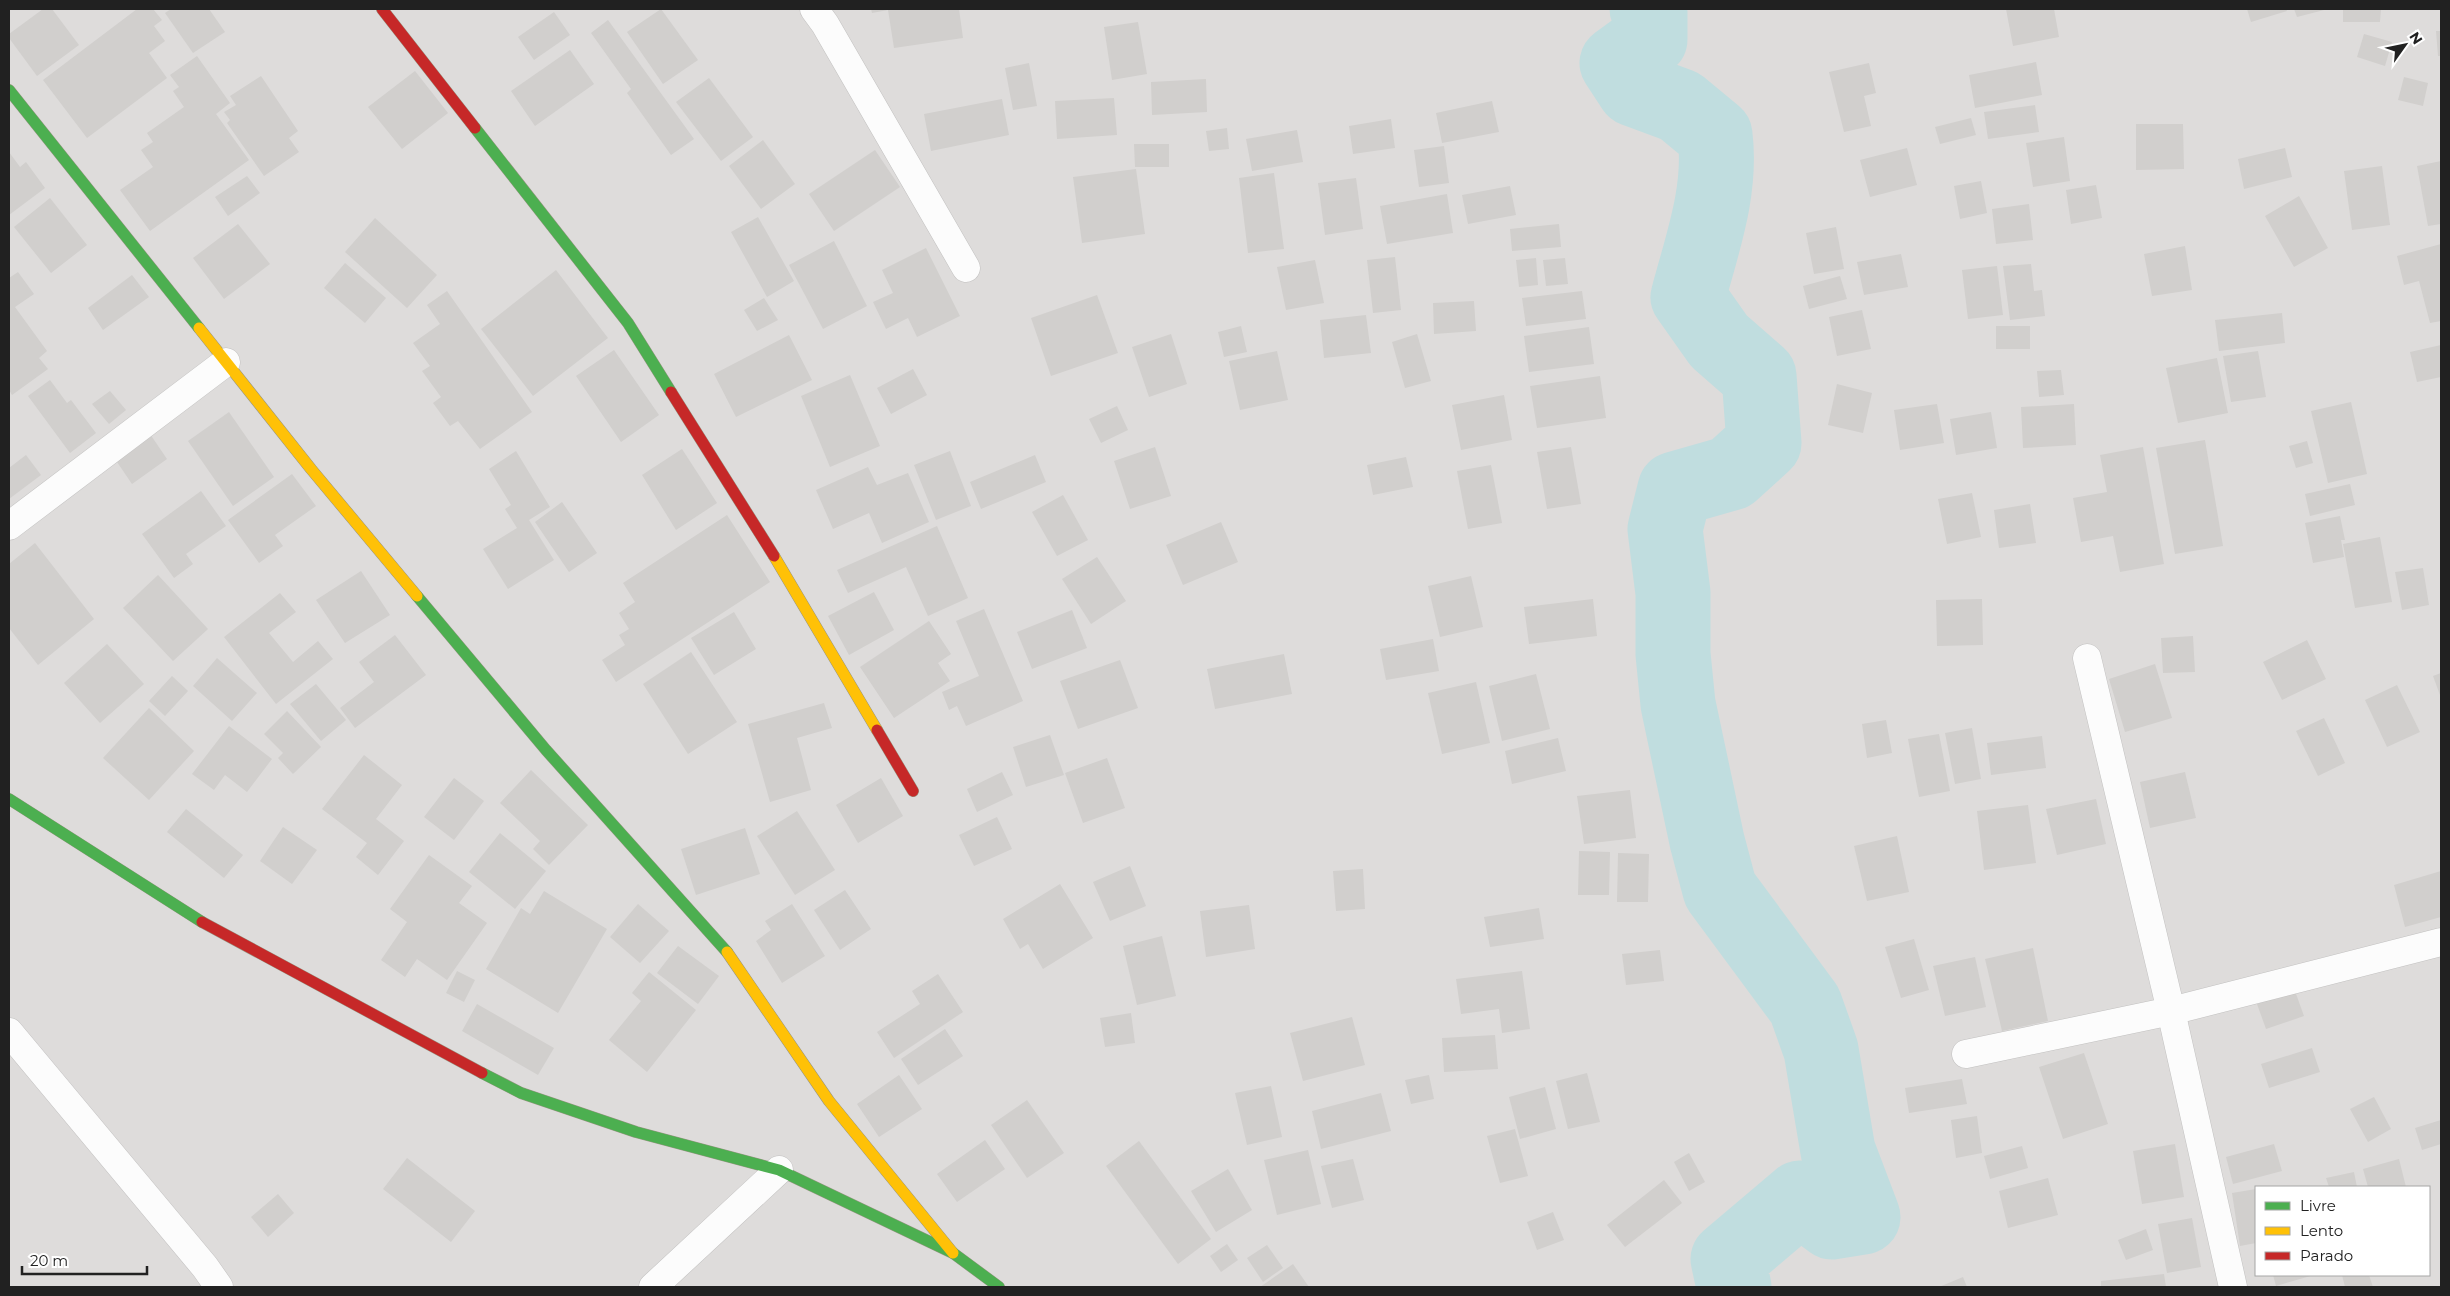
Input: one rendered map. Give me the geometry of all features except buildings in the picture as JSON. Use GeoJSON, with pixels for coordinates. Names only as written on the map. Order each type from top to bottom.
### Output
{"type":"FeatureCollection","features":[{"type":"Feature","properties":{"kind":"street"},"geometry":{"type":"LineString","coordinates":[[382,9],[628,323],[786,575],[913,791]]}},
{"type":"Feature","properties":{"kind":"street"},"geometry":{"type":"LineString","coordinates":[[814,9],[825,24],[966,268]]}},
{"type":"Feature","properties":{"kind":"street"},"geometry":{"type":"LineString","coordinates":[[9,90],[311,469],[546,750],[725,949],[829,1101],[952,1253]]}},
{"type":"Feature","properties":{"kind":"street"},"geometry":{"type":"LineString","coordinates":[[9,526],[226,362]]}},
{"type":"Feature","properties":{"kind":"street"},"geometry":{"type":"LineString","coordinates":[[2087,658],[2171,1011],[2233,1287]]}},
{"type":"Feature","properties":{"kind":"street"},"geometry":{"type":"LineString","coordinates":[[9,799],[214,929],[521,1093],[636,1132],[779,1170],[952,1253],[999,1287]]}},
{"type":"Feature","properties":{"kind":"street"},"geometry":{"type":"LineString","coordinates":[[1966,1054],[2171,1011],[2441,942]]}},
{"type":"Feature","properties":{"kind":"street"},"geometry":{"type":"LineString","coordinates":[[9,1032],[205,1267],[219,1287]]}},
{"type":"Feature","properties":{"kind":"street"},"geometry":{"type":"LineString","coordinates":[[653,1287],[779,1170]]}},
{"type":"Feature","properties":{"kind":"shaded area"},"geometry":{"type":"Polygon","coordinates":[[[9,9],[2441,9],[2441,1287],[9,1287],[9,9]]]}},
{"type":"Feature","properties":{"kind":"waterway"},"geometry":{"type":"LineString","coordinates":[[1647,9],[1650,12],[1650,39],[1617,63],[1634,89],[1680,106],[1715,135],[1716,176],[1713,197],[1705,237],[1688,297],[1719,341],[1759,376],[1764,443],[1731,473],[1675,489],[1665,529],[1673,593],[1673,654],[1678,704],[1707,841],[1720,890],[1805,1005],[1821,1050],[1838,1151],[1863,1217],[1832,1222],[1800,1198],[1728,1259],[1734,1287]]}},
{"type":"Feature","properties":{"kind":"traffic: fast"},"geometry":{"type":"LineString","coordinates":[[9,90],[199,328]]}},
{"type":"Feature","properties":{"kind":"traffic: fast"},"geometry":{"type":"LineString","coordinates":[[475,128],[628,323],[671,392]]}},
{"type":"Feature","properties":{"kind":"traffic: fast"},"geometry":{"type":"LineString","coordinates":[[417,596],[546,750],[727,952]]}},
{"type":"Feature","properties":{"kind":"traffic: fast"},"geometry":{"type":"LineString","coordinates":[[9,799],[202,922]]}},
{"type":"Feature","properties":{"kind":"traffic: fast"},"geometry":{"type":"LineString","coordinates":[[482,1073],[521,1093],[636,1132],[779,1170],[953,1253],[999,1287]]}},
{"type":"Feature","properties":{"kind":"traffic: slow"},"geometry":{"type":"LineString","coordinates":[[199,328],[311,469],[417,596]]}},
{"type":"Feature","properties":{"kind":"traffic: slow"},"geometry":{"type":"LineString","coordinates":[[774,556],[877,730]]}},
{"type":"Feature","properties":{"kind":"traffic: slow"},"geometry":{"type":"LineString","coordinates":[[727,952],[829,1101],[953,1253]]}},
{"type":"Feature","properties":{"kind":"traffic: jam"},"geometry":{"type":"LineString","coordinates":[[382,9],[475,128]]}},
{"type":"Feature","properties":{"kind":"traffic: jam"},"geometry":{"type":"LineString","coordinates":[[671,392],[774,556]]}},
{"type":"Feature","properties":{"kind":"traffic: jam"},"geometry":{"type":"LineString","coordinates":[[877,730],[913,791]]}},
{"type":"Feature","properties":{"kind":"traffic: jam"},"geometry":{"type":"LineString","coordinates":[[202,922],[482,1073]]}}]}
